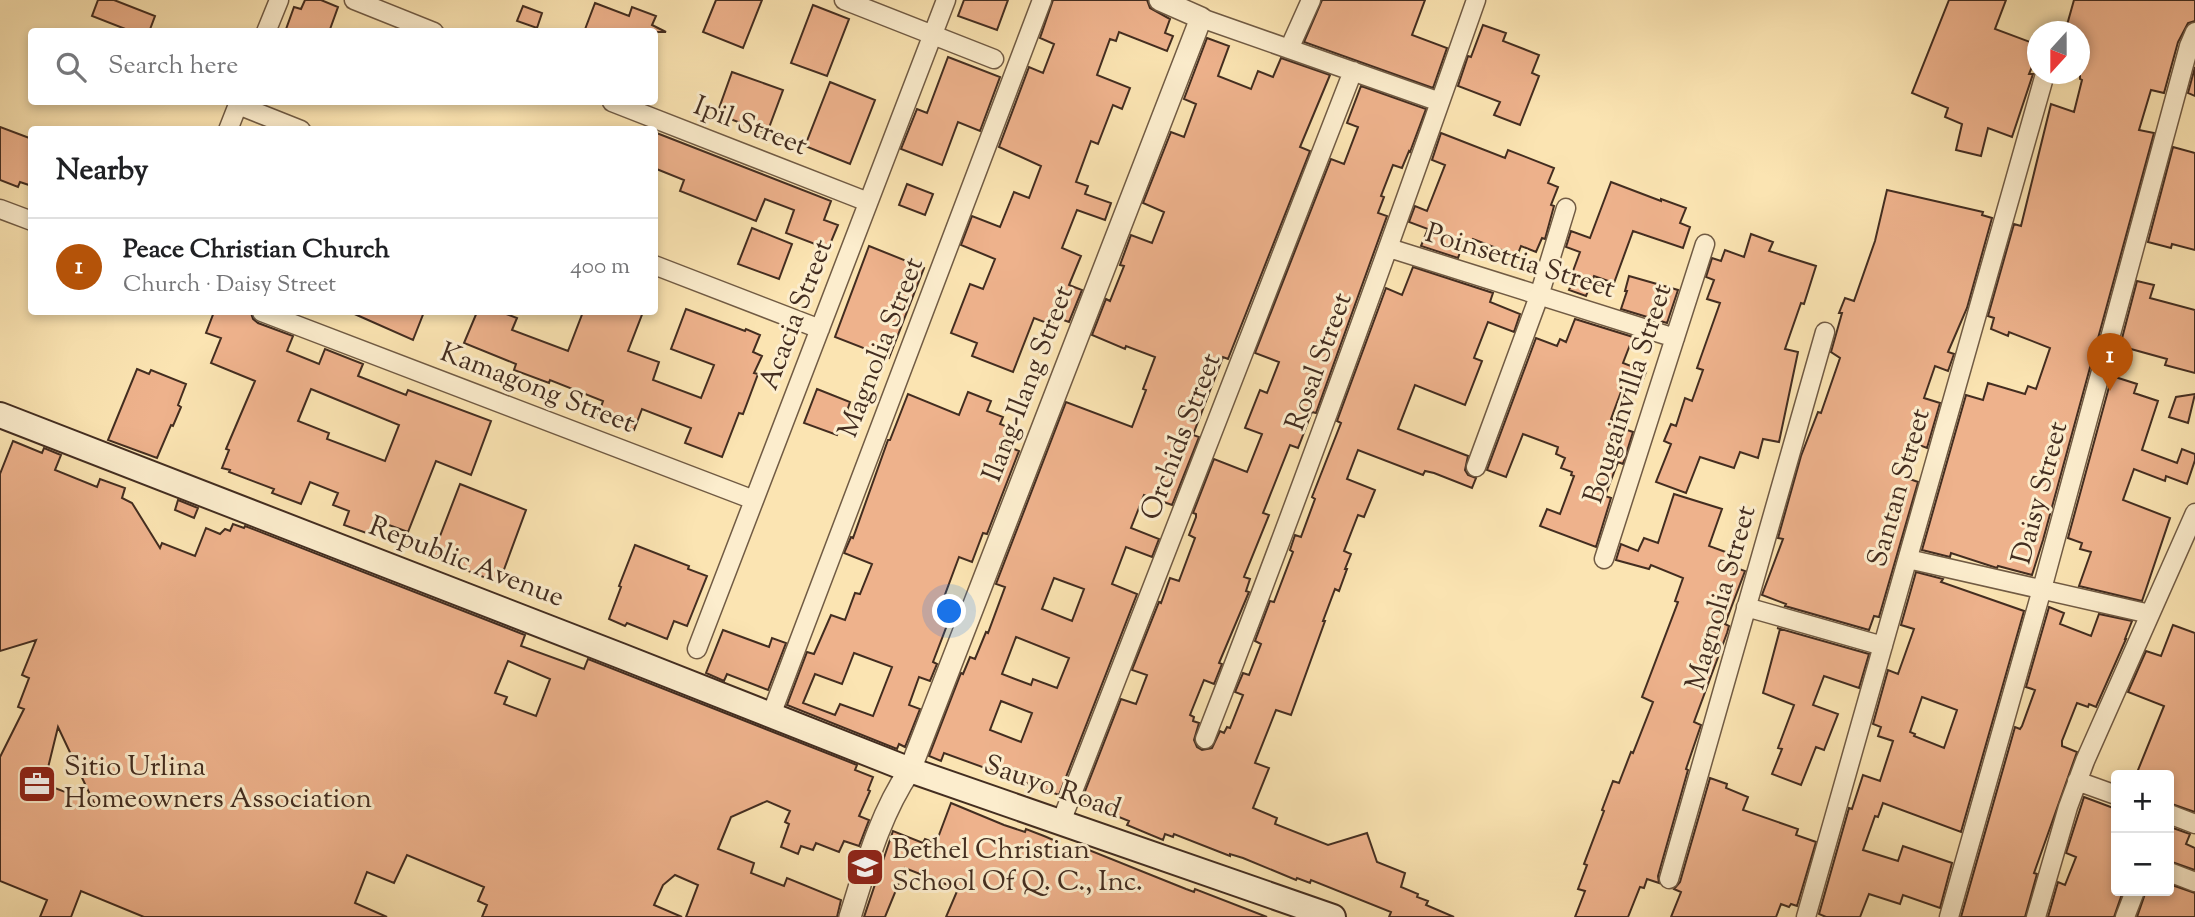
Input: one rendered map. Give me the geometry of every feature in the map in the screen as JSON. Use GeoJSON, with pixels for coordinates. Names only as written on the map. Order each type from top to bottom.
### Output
{"type":"FeatureCollection","features":[{"type":"Feature","properties":{"kind":"main road","name":"Republic Avenue"},"geometry":{"type":"LineString","coordinates":[[0,415],[910,770]]}},
{"type":"Feature","properties":{"kind":"main road","name":"Sauyo Road"},"geometry":{"type":"LineString","coordinates":[[910,770],[1333,917]]}},
{"type":"Feature","properties":{"kind":"street"},"geometry":{"type":"LineString","coordinates":[[268,28],[279,0]]}},
{"type":"Feature","properties":{"kind":"street"},"geometry":{"type":"LineString","coordinates":[[354,0],[424,28]]}},
{"type":"Feature","properties":{"kind":"street"},"geometry":{"type":"LineString","coordinates":[[844,0],[995,58]]}},
{"type":"Feature","properties":{"kind":"street","name":"Acacia Street"},"geometry":{"type":"LineString","coordinates":[[697,649],[946,0]]}},
{"type":"Feature","properties":{"kind":"street","name":"Magnolia Street"},"geometry":{"type":"LineString","coordinates":[[771,715],[1042,0]]}},
{"type":"Feature","properties":{"kind":"street"},"geometry":{"type":"LineString","coordinates":[[1160,0],[1201,18],[1440,102]]}},
{"type":"Feature","properties":{"kind":"street"},"geometry":{"type":"LineString","coordinates":[[1289,49],[1311,0]]}},
{"type":"Feature","properties":{"kind":"street","name":"Rosal Street"},"geometry":{"type":"LineString","coordinates":[[1205,739],[1276,556],[1389,248],[1476,0]]}},
{"type":"Feature","properties":{"kind":"street","name":"Ilang-Ilang Street"},"geometry":{"type":"LineString","coordinates":[[850,917],[886,811],[910,770],[1201,18]]}},
{"type":"Feature","properties":{"kind":"street","name":"Daisy Street"},"geometry":{"type":"LineString","coordinates":[[1949,917],[2195,32]]}},
{"type":"Feature","properties":{"kind":"street","name":"Orchids Street"},"geometry":{"type":"LineString","coordinates":[[1061,822],[1353,71]]}},
{"type":"Feature","properties":{"kind":"street","name":"Santan Street"},"geometry":{"type":"LineString","coordinates":[[1806,917],[2042,84]]}},
{"type":"Feature","properties":{"kind":"street"},"geometry":{"type":"LineString","coordinates":[[229,126],[237,105]]}},
{"type":"Feature","properties":{"kind":"street"},"geometry":{"type":"LineString","coordinates":[[243,105],[292,126]]}},
{"type":"Feature","properties":{"kind":"street","name":"Ipil Street"},"geometry":{"type":"LineString","coordinates":[[620,105],[868,202]]}},
{"type":"Feature","properties":{"kind":"street"},"geometry":{"type":"LineString","coordinates":[[1475,467],[1539,296],[1566,208]]}},
{"type":"Feature","properties":{"kind":"street"},"geometry":{"type":"LineString","coordinates":[[0,209],[28,220]]}},
{"type":"Feature","properties":{"kind":"street","name":"Bougainvilla Street"},"geometry":{"type":"LineString","coordinates":[[1604,559],[1704,244]]}},
{"type":"Feature","properties":{"kind":"street","name":"Poinsettia Street"},"geometry":{"type":"LineString","coordinates":[[1389,248],[1675,338]]}},
{"type":"Feature","properties":{"kind":"street"},"geometry":{"type":"LineString","coordinates":[[658,267],[820,328]]}},
{"type":"Feature","properties":{"kind":"street","name":"Kamagong Street"},"geometry":{"type":"LineString","coordinates":[[270,315],[754,500]]}},
{"type":"Feature","properties":{"kind":"street","name":"Magnolia Street"},"geometry":{"type":"LineString","coordinates":[[1669,879],[1825,332]]}},
{"type":"Feature","properties":{"kind":"street"},"geometry":{"type":"LineString","coordinates":[[2036,917],[2077,781],[2195,513]]}},
{"type":"Feature","properties":{"kind":"street"},"geometry":{"type":"LineString","coordinates":[[1908,559],[2150,614]]}},
{"type":"Feature","properties":{"kind":"street"},"geometry":{"type":"LineString","coordinates":[[1746,607],[1882,646]]}},
{"type":"Feature","properties":{"kind":"street"},"geometry":{"type":"LineString","coordinates":[[2077,781],[2111,793]]}},
{"type":"Feature","properties":{"kind":"street"},"geometry":{"type":"LineString","coordinates":[[2174,816],[2195,824]]}},
{"type":"Feature","properties":{"kind":"street"},"geometry":{"type":"LineString","coordinates":[[2174,874],[2195,881]]}},
{"type":"Feature","properties":{"kind":"street"},"geometry":{"type":"LineString","coordinates":[[2126,917],[2133,896]]}},
{"type":"Feature","properties":{"kind":"building"},"geometry":{"type":"Polygon","coordinates":[[[98,0],[114,0],[155,16],[150,28],[123,28],[92,16],[98,0]]]}},
{"type":"Feature","properties":{"kind":"building"},"geometry":{"type":"Polygon","coordinates":[[[305,0],[321,0],[338,7],[330,28],[286,28],[294,7],[301,9],[305,0]]]}},
{"type":"Feature","properties":{"kind":"building"},"geometry":{"type":"Polygon","coordinates":[[[716,0],[762,0],[743,48],[703,32],[716,0]]]}},
{"type":"Feature","properties":{"kind":"building"},"geometry":{"type":"Polygon","coordinates":[[[964,0],[1008,0],[997,30],[958,16],[964,0]]]}},
{"type":"Feature","properties":{"kind":"building"},"geometry":{"type":"Polygon","coordinates":[[[1053,0],[1147,0],[1150,8],[1170,19],[1165,33],[1173,36],[1167,51],[1119,32],[1116,41],[1110,39],[1097,75],[1130,88],[1122,109],[1113,105],[1098,144],[1091,141],[1076,182],[1088,186],[1085,194],[1111,203],[1105,220],[1077,210],[1062,248],[1081,256],[1069,285],[1082,290],[1069,322],[1055,317],[1052,325],[1034,318],[1013,372],[972,356],[977,343],[951,333],[970,284],[983,289],[995,259],[961,245],[972,216],[1000,227],[1014,192],[1029,198],[1041,166],[999,147],[1029,67],[1043,73],[1054,44],[1040,38],[1053,0]]]}},
{"type":"Feature","properties":{"kind":"building"},"geometry":{"type":"Polygon","coordinates":[[[1322,0],[1425,0],[1412,35],[1447,48],[1433,88],[1304,42],[1322,0]]]}},
{"type":"Feature","properties":{"kind":"building"},"geometry":{"type":"Polygon","coordinates":[[[1949,0],[2006,0],[1995,29],[2027,41],[2027,84],[2030,84],[2012,137],[1988,128],[1981,156],[1956,150],[1962,124],[1945,117],[1948,108],[1912,93],[1949,0]]]}},
{"type":"Feature","properties":{"kind":"building"},"geometry":{"type":"Polygon","coordinates":[[[2074,0],[2195,0],[2195,21],[2188,23],[2178,42],[2164,93],[2151,90],[2139,130],[2154,133],[2032,575],[1998,566],[1997,568],[1951,553],[1950,557],[1922,550],[1966,395],[1983,400],[1988,383],[2025,394],[2028,386],[2036,389],[2050,348],[2009,332],[2008,336],[1991,329],[1994,318],[1988,316],[2014,224],[2021,226],[2051,104],[2074,112],[2081,84],[2090,84],[2090,21],[2068,21],[2074,0]]]}},
{"type":"Feature","properties":{"kind":"building"},"geometry":{"type":"Polygon","coordinates":[[[595,3],[629,16],[632,7],[656,16],[652,25],[658,28],[586,28],[595,3]]]}},
{"type":"Feature","properties":{"kind":"building"},"geometry":{"type":"Polygon","coordinates":[[[813,5],[849,19],[827,76],[791,63],[813,5]]]}},
{"type":"Feature","properties":{"kind":"building"},"geometry":{"type":"Polygon","coordinates":[[[523,6],[542,13],[537,28],[517,21],[523,6]]]}},
{"type":"Feature","properties":{"kind":"building"},"geometry":{"type":"Polygon","coordinates":[[[1483,25],[1506,33],[1503,41],[1539,55],[1532,73],[1539,76],[1520,125],[1494,115],[1500,102],[1458,86],[1468,56],[1471,57],[1483,25]]]}},
{"type":"Feature","properties":{"kind":"building"},"geometry":{"type":"Polygon","coordinates":[[[1207,38],[1229,46],[1218,76],[1251,89],[1258,71],[1273,77],[1281,58],[1330,75],[1300,147],[1310,151],[1228,359],[1223,357],[1193,435],[1199,437],[1172,505],[1144,495],[1131,528],[1159,539],[1152,557],[1126,547],[1112,584],[1137,594],[1059,795],[944,753],[941,761],[929,756],[961,673],[963,674],[970,657],[975,659],[986,632],[988,633],[1005,587],[996,584],[1066,402],[1132,427],[1155,357],[1126,346],[1125,349],[1092,335],[1106,299],[1110,301],[1124,266],[1120,265],[1131,235],[1152,243],[1164,212],[1143,203],[1171,132],[1184,137],[1196,104],[1184,99],[1207,38]],[[1054,578],[1042,609],[1072,621],[1084,589],[1054,578]],[[1016,637],[1002,674],[1031,685],[1033,679],[1057,688],[1069,658],[1016,637]],[[1001,701],[990,730],[1021,742],[1032,713],[1001,701]]]}},
{"type":"Feature","properties":{"kind":"building"},"geometry":{"type":"Polygon","coordinates":[[[948,57],[1000,77],[980,131],[958,122],[942,165],[901,149],[917,109],[927,113],[948,57]]]}},
{"type":"Feature","properties":{"kind":"building"},"geometry":{"type":"Polygon","coordinates":[[[2195,67],[2195,96],[2188,93],[2195,67]]]}},
{"type":"Feature","properties":{"kind":"building"},"geometry":{"type":"Polygon","coordinates":[[[732,72],[783,90],[767,133],[717,114],[732,72]]]}},
{"type":"Feature","properties":{"kind":"building"},"geometry":{"type":"Polygon","coordinates":[[[830,82],[875,100],[850,164],[805,146],[830,82]]]}},
{"type":"Feature","properties":{"kind":"building"},"geometry":{"type":"Polygon","coordinates":[[[1361,86],[1426,109],[1402,168],[1393,165],[1381,196],[1384,197],[1378,213],[1387,216],[1316,413],[1312,412],[1298,448],[1290,445],[1263,513],[1269,515],[1244,577],[1250,579],[1246,591],[1249,592],[1219,663],[1222,664],[1214,684],[1204,680],[1190,715],[1194,717],[1193,721],[1199,723],[1194,740],[1202,750],[1212,748],[1220,731],[1224,733],[1227,727],[1230,728],[1243,695],[1235,692],[1243,673],[1249,675],[1261,644],[1255,641],[1270,601],[1274,602],[1293,552],[1290,550],[1295,535],[1301,537],[1315,499],[1312,497],[1341,423],[1337,421],[1386,288],[1402,295],[1413,267],[1493,293],[1490,302],[1520,314],[1514,332],[1488,322],[1474,358],[1482,361],[1465,405],[1415,385],[1398,429],[1468,456],[1465,470],[1468,475],[1476,478],[1472,488],[1434,473],[1425,471],[1423,475],[1358,450],[1347,479],[1375,490],[1364,517],[1358,515],[1344,551],[1351,554],[1347,569],[1339,591],[1335,589],[1291,715],[1276,710],[1255,763],[1269,768],[1253,808],[1277,818],[1275,824],[1328,845],[1367,833],[1377,862],[1405,873],[1401,887],[1428,901],[1426,905],[1454,917],[1389,917],[1391,912],[1311,880],[1310,883],[1297,878],[1296,880],[1174,834],[1173,837],[1165,834],[1163,840],[1127,825],[1129,821],[1082,799],[1121,699],[1136,704],[1147,675],[1132,670],[1170,578],[1179,581],[1195,538],[1189,535],[1196,517],[1193,513],[1214,459],[1247,472],[1262,434],[1245,428],[1260,390],[1267,393],[1279,362],[1255,353],[1331,159],[1344,164],[1358,127],[1347,123],[1361,86]]]}},
{"type":"Feature","properties":{"kind":"building"},"geometry":{"type":"Polygon","coordinates":[[[0,127],[28,138],[28,185],[20,182],[18,187],[0,180],[0,127]]]}},
{"type":"Feature","properties":{"kind":"building"},"geometry":{"type":"Polygon","coordinates":[[[1441,133],[1505,158],[1508,150],[1554,168],[1548,183],[1558,187],[1551,205],[1554,206],[1545,239],[1542,238],[1536,252],[1521,246],[1517,256],[1473,239],[1471,244],[1464,241],[1458,258],[1421,246],[1428,229],[1409,222],[1415,206],[1427,211],[1445,165],[1432,160],[1441,133]]]}},
{"type":"Feature","properties":{"kind":"building"},"geometry":{"type":"Polygon","coordinates":[[[658,134],[831,201],[824,220],[838,225],[828,249],[786,233],[794,210],[765,199],[756,221],[680,191],[684,180],[658,170],[658,134]]]}},
{"type":"Feature","properties":{"kind":"building"},"geometry":{"type":"Polygon","coordinates":[[[2173,147],[2195,153],[2195,250],[2148,242],[2173,147]]]}},
{"type":"Feature","properties":{"kind":"building"},"geometry":{"type":"Polygon","coordinates":[[[1611,182],[1686,208],[1680,223],[1690,227],[1683,248],[1633,231],[1614,283],[1594,276],[1586,296],[1569,290],[1580,252],[1566,247],[1571,231],[1590,238],[1611,182]]]}},
{"type":"Feature","properties":{"kind":"building"},"geometry":{"type":"Polygon","coordinates":[[[907,184],[933,194],[925,215],[899,205],[907,184]]]}},
{"type":"Feature","properties":{"kind":"building"},"geometry":{"type":"Polygon","coordinates":[[[1887,190],[1983,212],[1982,215],[1992,218],[1967,308],[1948,352],[1954,354],[1948,371],[1935,366],[1924,398],[1940,403],[1927,448],[1914,443],[1901,476],[1918,482],[1879,617],[1874,616],[1869,630],[1785,606],[1786,604],[1762,595],[1783,539],[1778,538],[1801,456],[1818,412],[1821,413],[1840,358],[1831,352],[1842,313],[1839,313],[1845,298],[1854,301],[1875,241],[1887,190]]]}},
{"type":"Feature","properties":{"kind":"building"},"geometry":{"type":"Polygon","coordinates":[[[752,228],[792,244],[779,279],[738,264],[752,228]]]}},
{"type":"Feature","properties":{"kind":"building"},"geometry":{"type":"Polygon","coordinates":[[[1751,234],[1773,242],[1769,251],[1816,266],[1785,349],[1798,352],[1779,442],[1763,439],[1758,458],[1740,452],[1734,468],[1700,457],[1686,493],[1656,482],[1671,444],[1664,441],[1671,424],[1676,426],[1685,398],[1692,401],[1703,370],[1697,368],[1720,303],[1707,299],[1714,280],[1706,277],[1712,258],[1721,261],[1725,250],[1744,257],[1751,234]]]}},
{"type":"Feature","properties":{"kind":"building"},"geometry":{"type":"Polygon","coordinates":[[[869,246],[924,268],[889,358],[835,337],[869,246]]]}},
{"type":"Feature","properties":{"kind":"building"},"geometry":{"type":"Polygon","coordinates":[[[1629,276],[1678,290],[1667,323],[1621,309],[1629,276]]]}},
{"type":"Feature","properties":{"kind":"building"},"geometry":{"type":"Polygon","coordinates":[[[2137,281],[2154,285],[2150,298],[2195,310],[2195,373],[2165,365],[2167,359],[2120,346],[2137,281]]]}},
{"type":"Feature","properties":{"kind":"building"},"geometry":{"type":"Polygon","coordinates":[[[686,309],[760,335],[753,352],[762,356],[754,373],[758,374],[743,414],[739,413],[722,457],[685,443],[691,428],[642,409],[634,430],[598,416],[603,401],[550,380],[549,383],[514,370],[516,364],[464,343],[476,315],[509,315],[517,318],[512,330],[568,351],[582,315],[642,315],[628,351],[659,362],[653,380],[701,398],[714,365],[671,349],[686,309]]]}},
{"type":"Feature","properties":{"kind":"building"},"geometry":{"type":"Polygon","coordinates":[[[213,315],[252,315],[258,323],[293,336],[287,351],[319,364],[325,349],[363,364],[358,376],[406,395],[408,390],[491,421],[471,475],[436,461],[408,532],[378,521],[372,535],[344,525],[349,511],[333,505],[338,493],[310,482],[301,504],[272,493],[274,489],[229,472],[230,470],[222,468],[229,450],[226,449],[255,381],[211,363],[221,338],[206,333],[213,315]],[[311,389],[298,421],[329,433],[327,439],[385,461],[399,425],[311,389]]]}},
{"type":"Feature","properties":{"kind":"building"},"geometry":{"type":"Polygon","coordinates":[[[357,315],[423,315],[413,340],[357,315]]]}},
{"type":"Feature","properties":{"kind":"building"},"geometry":{"type":"Polygon","coordinates":[[[1575,319],[1633,337],[1623,363],[1646,372],[1637,395],[1622,389],[1611,419],[1623,424],[1621,428],[1633,432],[1623,464],[1618,462],[1605,496],[1611,498],[1596,547],[1540,526],[1547,509],[1560,514],[1574,476],[1571,475],[1572,472],[1561,468],[1565,458],[1556,454],[1558,447],[1523,434],[1506,477],[1487,470],[1536,338],[1557,346],[1560,339],[1566,342],[1575,319]]]}},
{"type":"Feature","properties":{"kind":"building"},"geometry":{"type":"Polygon","coordinates":[[[137,369],[149,374],[151,370],[186,384],[178,405],[181,407],[157,458],[108,440],[137,369]]]}},
{"type":"Feature","properties":{"kind":"building"},"geometry":{"type":"Polygon","coordinates":[[[2112,376],[2137,384],[2134,393],[2158,401],[2142,450],[2177,463],[2182,449],[2195,454],[2187,484],[2166,476],[2165,481],[2134,469],[2123,500],[2170,518],[2142,601],[2079,586],[2091,552],[2080,549],[2082,543],[2068,538],[2112,376]]]}},
{"type":"Feature","properties":{"kind":"building"},"geometry":{"type":"Polygon","coordinates":[[[817,389],[850,402],[847,411],[859,415],[851,435],[839,430],[837,435],[804,423],[817,389]]]}},
{"type":"Feature","properties":{"kind":"building"},"geometry":{"type":"Polygon","coordinates":[[[968,392],[991,401],[987,411],[1003,417],[1000,424],[1008,427],[1002,444],[1019,451],[987,534],[983,533],[972,562],[959,557],[940,608],[952,612],[933,662],[937,664],[930,681],[919,677],[909,705],[920,709],[905,747],[899,744],[897,749],[787,705],[807,652],[814,654],[831,615],[845,620],[855,593],[860,594],[872,564],[844,553],[851,537],[853,538],[888,440],[908,394],[959,415],[968,392]],[[854,653],[842,684],[815,674],[803,703],[835,715],[840,704],[873,716],[892,667],[854,653]]]}},
{"type":"Feature","properties":{"kind":"building"},"geometry":{"type":"Polygon","coordinates":[[[2195,394],[2188,423],[2169,417],[2176,397],[2195,394]]]}},
{"type":"Feature","properties":{"kind":"building"},"geometry":{"type":"Polygon","coordinates":[[[13,441],[42,453],[44,448],[61,455],[55,470],[97,487],[100,479],[125,488],[122,498],[132,503],[160,548],[162,543],[195,556],[206,528],[220,534],[225,529],[230,531],[233,524],[244,528],[245,526],[525,635],[521,646],[584,669],[588,659],[857,765],[855,770],[873,777],[859,816],[869,820],[859,846],[844,841],[839,852],[816,843],[813,850],[801,846],[798,854],[781,847],[789,824],[785,822],[790,811],[767,801],[731,817],[718,849],[754,863],[751,873],[784,886],[787,878],[841,900],[837,917],[686,917],[698,885],[675,875],[663,885],[654,905],[682,917],[482,917],[487,905],[478,901],[484,887],[407,855],[394,883],[367,872],[355,903],[387,917],[144,917],[81,891],[71,917],[40,917],[47,900],[0,881],[0,757],[24,709],[18,707],[29,678],[22,675],[36,640],[0,651],[0,474],[13,441]],[[508,661],[495,693],[507,697],[504,704],[536,716],[550,679],[508,661]],[[58,727],[44,784],[94,803],[58,727]]]}},
{"type":"Feature","properties":{"kind":"building"},"geometry":{"type":"Polygon","coordinates":[[[460,484],[526,510],[499,583],[432,557],[460,484]]]}},
{"type":"Feature","properties":{"kind":"building"},"geometry":{"type":"Polygon","coordinates":[[[1674,494],[1722,509],[1709,546],[1731,554],[1728,565],[1745,571],[1725,624],[1729,626],[1727,633],[1694,722],[1701,725],[1686,769],[1688,770],[1658,876],[1659,883],[1647,879],[1644,888],[1640,887],[1628,917],[1575,917],[1585,891],[1578,889],[1587,865],[1584,864],[1604,811],[1602,810],[1613,781],[1619,783],[1653,702],[1642,697],[1678,602],[1675,601],[1683,578],[1651,565],[1649,569],[1616,560],[1621,544],[1638,551],[1644,538],[1658,543],[1674,494]]]}},
{"type":"Feature","properties":{"kind":"building"},"geometry":{"type":"Polygon","coordinates":[[[178,500],[198,508],[194,518],[175,510],[178,500]]]}},
{"type":"Feature","properties":{"kind":"building"},"geometry":{"type":"Polygon","coordinates":[[[635,545],[707,576],[687,626],[674,621],[667,639],[609,619],[635,545]]]}},
{"type":"Feature","properties":{"kind":"building"},"geometry":{"type":"Polygon","coordinates":[[[1916,572],[1943,579],[1941,582],[2024,611],[1961,832],[1883,803],[1878,817],[1875,816],[1863,850],[1898,861],[1903,846],[1952,863],[1940,908],[1903,895],[1900,904],[1869,894],[1860,917],[1826,917],[1819,914],[1849,808],[1852,809],[1863,775],[1880,781],[1893,741],[1878,736],[1881,727],[1873,724],[1888,670],[1898,674],[1914,629],[1901,625],[1916,572]],[[1922,697],[1910,732],[1944,748],[1957,710],[1922,697]]]}},
{"type":"Feature","properties":{"kind":"building"},"geometry":{"type":"Polygon","coordinates":[[[2049,607],[2064,613],[2060,624],[2091,636],[2099,614],[2132,621],[2096,707],[2077,703],[2062,741],[2062,746],[2077,752],[2034,873],[2037,874],[2025,917],[1961,917],[2015,727],[2020,729],[2022,726],[2035,690],[2026,687],[2049,607]]]}},
{"type":"Feature","properties":{"kind":"building"},"geometry":{"type":"Polygon","coordinates":[[[2173,625],[2195,633],[2195,812],[2174,805],[2174,770],[2138,770],[2164,706],[2128,692],[2146,651],[2161,656],[2173,625]]]}},
{"type":"Feature","properties":{"kind":"building"},"geometry":{"type":"Polygon","coordinates":[[[1777,628],[1869,654],[1859,688],[1824,676],[1813,705],[1838,714],[1824,750],[1816,747],[1801,785],[1772,774],[1782,749],[1778,748],[1794,705],[1763,693],[1780,629],[1777,628]]]}},
{"type":"Feature","properties":{"kind":"building"},"geometry":{"type":"Polygon","coordinates":[[[723,630],[769,647],[772,638],[786,643],[768,690],[727,674],[724,681],[706,673],[723,630]]]}},
{"type":"Feature","properties":{"kind":"building"},"geometry":{"type":"Polygon","coordinates":[[[1710,778],[1727,784],[1726,788],[1748,797],[1743,810],[1798,829],[1796,835],[1816,842],[1797,906],[1781,904],[1776,917],[1671,917],[1681,892],[1674,889],[1680,882],[1710,778]]]}},
{"type":"Feature","properties":{"kind":"building"},"geometry":{"type":"Polygon","coordinates":[[[2084,797],[2111,807],[2111,896],[2121,896],[2114,917],[2048,917],[2058,882],[2065,885],[2076,857],[2066,853],[2084,797]]]}},
{"type":"Feature","properties":{"kind":"building"},"geometry":{"type":"Polygon","coordinates":[[[951,803],[1004,825],[1025,832],[1026,829],[1056,841],[1054,848],[1085,860],[1089,850],[1186,889],[1194,892],[1195,889],[1267,917],[946,917],[958,889],[905,868],[885,917],[864,917],[893,831],[923,843],[925,839],[936,843],[951,803]]]}},
{"type":"Feature","properties":{"kind":"building"},"geometry":{"type":"Polygon","coordinates":[[[2174,828],[2190,834],[2186,844],[2195,848],[2195,870],[2174,863],[2174,828]]]}},
{"type":"Feature","properties":{"kind":"building"},"geometry":{"type":"Polygon","coordinates":[[[2174,886],[2195,893],[2195,917],[2137,917],[2144,896],[2174,896],[2174,886]]]}},
{"type":"Feature","properties":{"kind":"place","name":"Peace Christian Church"},"geometry":{"type":"Point","coordinates":[2110,391]}},
{"type":"Feature","properties":{"kind":"place","name":"Sitio Urlina Homeowners Association"},"geometry":{"type":"Point","coordinates":[37,784]}},
{"type":"Feature","properties":{"kind":"place","name":"Bethel Christian School Of Q. C., Inc."},"geometry":{"type":"Point","coordinates":[865,867]}}]}
